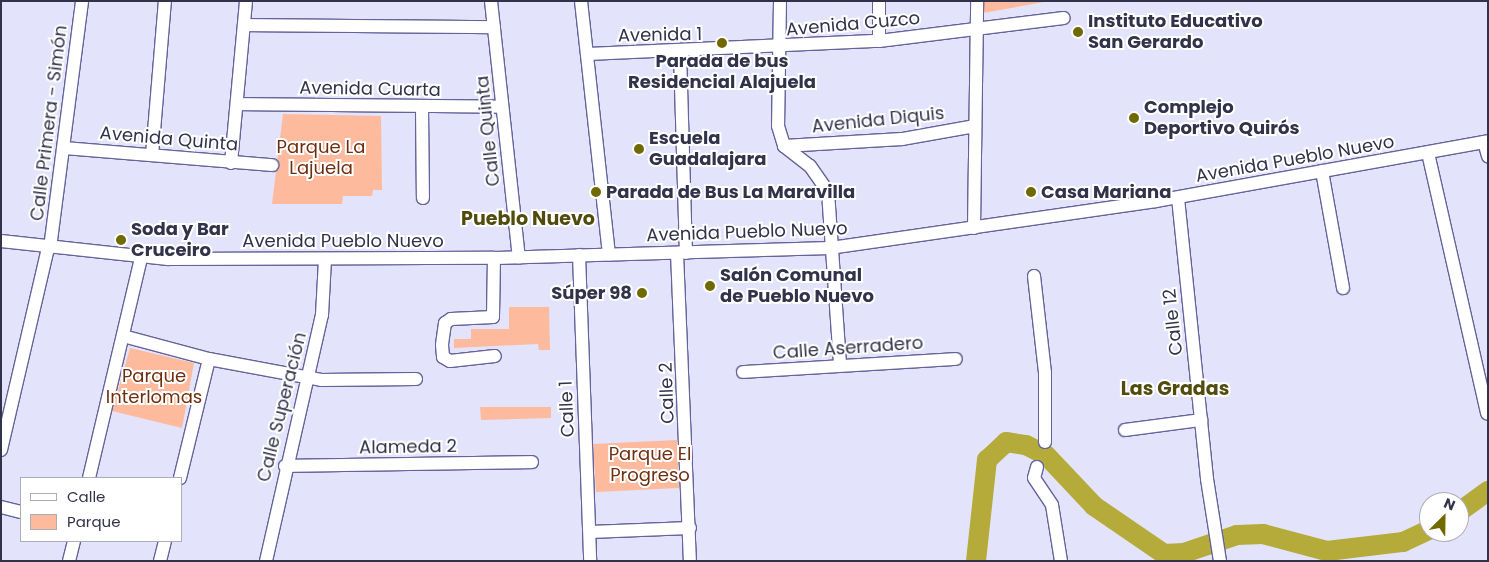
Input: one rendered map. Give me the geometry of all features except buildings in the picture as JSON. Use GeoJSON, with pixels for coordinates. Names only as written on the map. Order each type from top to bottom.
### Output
{"type":"FeatureCollection","features":[{"type":"Feature","properties":{"kind":"street","name":"Calle Primera - Simón"},"geometry":{"type":"LineString","coordinates":[[49,248],[64,148],[82,1]]}},
{"type":"Feature","properties":{"kind":"street"},"geometry":{"type":"LineString","coordinates":[[152,155],[165,1]]}},
{"type":"Feature","properties":{"kind":"street"},"geometry":{"type":"LineString","coordinates":[[231,163],[246,1]]}},
{"type":"Feature","properties":{"kind":"street","name":"Calle Quinta"},"geometry":{"type":"LineString","coordinates":[[491,1],[519,257]]}},
{"type":"Feature","properties":{"kind":"street"},"geometry":{"type":"LineString","coordinates":[[581,1],[609,254]]}},
{"type":"Feature","properties":{"kind":"street"},"geometry":{"type":"LineString","coordinates":[[780,1],[778,126],[784,146],[810,166],[828,192],[830,248],[840,365]]}},
{"type":"Feature","properties":{"kind":"street"},"geometry":{"type":"LineString","coordinates":[[879,1],[879,41]]}},
{"type":"Feature","properties":{"kind":"street"},"geometry":{"type":"LineString","coordinates":[[974,228],[977,1]]}},
{"type":"Feature","properties":{"kind":"street","name":"Avenida Cuzco"},"geometry":{"type":"LineString","coordinates":[[732,50],[879,41],[1064,18]]}},
{"type":"Feature","properties":{"kind":"street"},"geometry":{"type":"LineString","coordinates":[[244,24],[494,27]]}},
{"type":"Feature","properties":{"kind":"street","name":"Avenida 1"},"geometry":{"type":"LineString","coordinates":[[588,54],[732,50]]}},
{"type":"Feature","properties":{"kind":"street"},"geometry":{"type":"LineString","coordinates":[[680,52],[682,253]]}},
{"type":"Feature","properties":{"kind":"street","name":"Avenida Cuarta"},"geometry":{"type":"LineString","coordinates":[[237,104],[422,108],[502,107]]}},
{"type":"Feature","properties":{"kind":"street"},"geometry":{"type":"LineString","coordinates":[[422,108],[423,198]]}},
{"type":"Feature","properties":{"kind":"street","name":"Avenida Diquis"},"geometry":{"type":"LineString","coordinates":[[784,146],[902,139],[975,126]]}},
{"type":"Feature","properties":{"kind":"street"},"geometry":{"type":"LineString","coordinates":[[1486,141],[1488,156]]}},
{"type":"Feature","properties":{"kind":"street","name":"Avenida Pueblo Nuevo"},"geometry":{"type":"LineString","coordinates":[[1,241],[141,258],[325,260],[494,258],[830,248],[1178,198],[1486,141]]}},
{"type":"Feature","properties":{"kind":"street","name":"Avenida Quinta"},"geometry":{"type":"LineString","coordinates":[[64,148],[272,165]]}},
{"type":"Feature","properties":{"kind":"street"},"geometry":{"type":"LineString","coordinates":[[1428,153],[1487,413]]}},
{"type":"Feature","properties":{"kind":"street"},"geometry":{"type":"LineString","coordinates":[[1322,171],[1342,288]]}},
{"type":"Feature","properties":{"kind":"street","name":"Calle 12"},"geometry":{"type":"LineString","coordinates":[[1178,198],[1201,420],[1219,555]]}},
{"type":"Feature","properties":{"kind":"street"},"geometry":{"type":"LineString","coordinates":[[1,450],[49,248]]}},
{"type":"Feature","properties":{"kind":"street","name":"Calle 2"},"geometry":{"type":"LineString","coordinates":[[682,253],[690,561]]}},
{"type":"Feature","properties":{"kind":"street","name":"Calle 1"},"geometry":{"type":"LineString","coordinates":[[579,255],[590,561]]}},
{"type":"Feature","properties":{"kind":"street"},"geometry":{"type":"LineString","coordinates":[[88,477],[141,258]]}},
{"type":"Feature","properties":{"kind":"street"},"geometry":{"type":"LineString","coordinates":[[494,258],[493,317],[451,319],[445,323],[442,345],[443,357],[450,361],[495,356]]}},
{"type":"Feature","properties":{"kind":"street","name":"Calle Superación"},"geometry":{"type":"LineString","coordinates":[[266,561],[324,304],[325,260]]}},
{"type":"Feature","properties":{"kind":"street"},"geometry":{"type":"LineString","coordinates":[[1034,276],[1045,373],[1045,442]]}},
{"type":"Feature","properties":{"kind":"street"},"geometry":{"type":"LineString","coordinates":[[123,336],[257,370],[307,378],[416,379]]}},
{"type":"Feature","properties":{"kind":"street"},"geometry":{"type":"LineString","coordinates":[[180,477],[209,359]]}},
{"type":"Feature","properties":{"kind":"street","name":"Calle Aserradero"},"geometry":{"type":"LineString","coordinates":[[743,372],[956,359]]}},
{"type":"Feature","properties":{"kind":"street"},"geometry":{"type":"LineString","coordinates":[[1125,430],[1201,420]]}},
{"type":"Feature","properties":{"kind":"street","name":"Alameda 2"},"geometry":{"type":"LineString","coordinates":[[286,466],[532,462]]}},
{"type":"Feature","properties":{"kind":"street"},"geometry":{"type":"LineString","coordinates":[[1036,472],[1052,505],[1061,561]]}},
{"type":"Feature","properties":{"kind":"street"},"geometry":{"type":"LineString","coordinates":[[1,507],[20,512]]}},
{"type":"Feature","properties":{"kind":"street"},"geometry":{"type":"LineString","coordinates":[[590,532],[690,528]]}},
{"type":"Feature","properties":{"kind":"street"},"geometry":{"type":"LineString","coordinates":[[69,561],[74,542]]}},
{"type":"Feature","properties":{"kind":"street"},"geometry":{"type":"LineString","coordinates":[[160,561],[164,542]]}},
{"type":"Feature","properties":{"kind":"green space"},"geometry":{"type":"Polygon","coordinates":[[[983,1],[1049,1],[983,13],[983,1]]]}},
{"type":"Feature","properties":{"kind":"green space","name":"Parque La Lajuela"},"geometry":{"type":"Polygon","coordinates":[[[283,114],[381,116],[382,190],[373,190],[372,196],[343,196],[342,204],[272,204],[283,114]]]}},
{"type":"Feature","properties":{"kind":"green space"},"geometry":{"type":"Polygon","coordinates":[[[509,307],[549,307],[550,350],[539,350],[538,344],[454,348],[454,339],[471,339],[471,329],[509,329],[509,307]]]}},
{"type":"Feature","properties":{"kind":"green space","name":"Parque Interlomas"},"geometry":{"type":"Polygon","coordinates":[[[130,348],[194,363],[182,428],[112,411],[130,348]]]}},
{"type":"Feature","properties":{"kind":"green space"},"geometry":{"type":"Polygon","coordinates":[[[480,407],[551,407],[551,418],[481,420],[480,407]]]}},
{"type":"Feature","properties":{"kind":"green space","name":"Parque El Progreso"},"geometry":{"type":"Polygon","coordinates":[[[677,440],[679,488],[596,492],[593,444],[677,440]]]}},
{"type":"Feature","properties":{"kind":"waterway"},"geometry":{"type":"LineString","coordinates":[[976,561],[987,460],[1006,442],[1026,445],[1046,455],[1094,506],[1164,554],[1184,553],[1237,535],[1263,534],[1327,551],[1403,542],[1419,535]]}},
{"type":"Feature","properties":{"kind":"waterway"},"geometry":{"type":"LineString","coordinates":[[1469,505],[1488,491]]}},
{"type":"Feature","properties":{"kind":"place","name":"Instituto Educativo San Gerardo"},"geometry":{"type":"Point","coordinates":[1078,32]}},
{"type":"Feature","properties":{"kind":"place","name":"Parada de bus Residencial Alajuela"},"geometry":{"type":"Point","coordinates":[722,43]}},
{"type":"Feature","properties":{"kind":"place","name":"Complejo Deportivo Quirós"},"geometry":{"type":"Point","coordinates":[1134,118]}},
{"type":"Feature","properties":{"kind":"place","name":"Escuela Guadalajara"},"geometry":{"type":"Point","coordinates":[639,149]}},
{"type":"Feature","properties":{"kind":"place","name":"Parada de Bus La Maravilla"},"geometry":{"type":"Point","coordinates":[596,192]}},
{"type":"Feature","properties":{"kind":"place","name":"Casa Mariana"},"geometry":{"type":"Point","coordinates":[1031,192]}},
{"type":"Feature","properties":{"kind":"place","name":"Soda y Bar Cruceiro"},"geometry":{"type":"Point","coordinates":[121,240]}},
{"type":"Feature","properties":{"kind":"place","name":"Salón Comunal de Pueblo Nuevo"},"geometry":{"type":"Point","coordinates":[710,286]}},
{"type":"Feature","properties":{"kind":"place","name":"Súper 98"},"geometry":{"type":"Point","coordinates":[642,293]}},
{"type":"Feature","properties":{"kind":"district","name":"Pueblo Nuevo"},"geometry":{"type":"Point","coordinates":[528,219]}},
{"type":"Feature","properties":{"kind":"district","name":"Las Gradas"},"geometry":{"type":"Point","coordinates":[1175,389]}}]}
